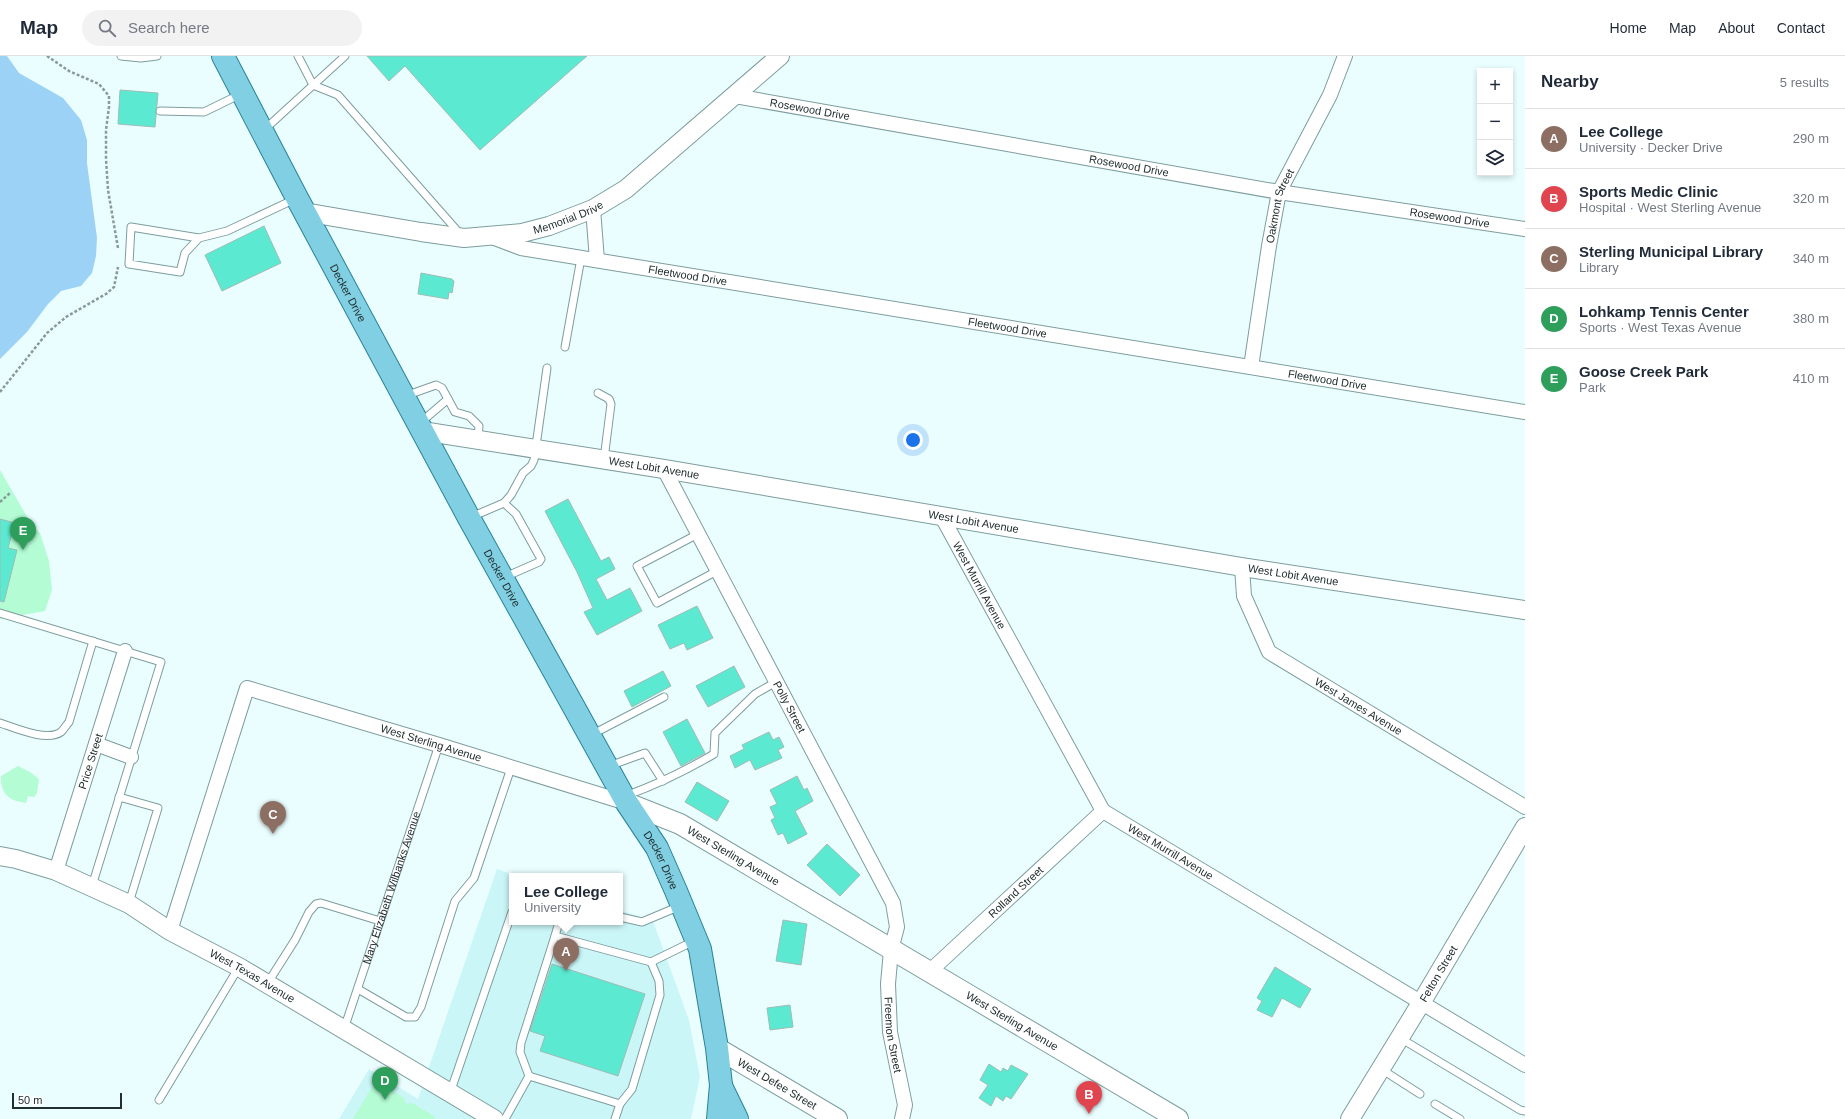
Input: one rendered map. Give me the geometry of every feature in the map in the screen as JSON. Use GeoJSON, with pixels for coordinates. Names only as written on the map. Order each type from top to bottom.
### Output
{"type":"FeatureCollection","features":[{"type":"Feature","properties":{"kind":"main road","name":"Decker Drive"},"geometry":{"type":"LineString","coordinates":[[223,56],[300,205],[469,518],[625,800],[657,848],[700,949],[711,1006],[721,1085],[718,1119]]}},
{"type":"Feature","properties":{"kind":"main road","name":"West Sterling Avenue"},"geometry":{"type":"LineString","coordinates":[[625,800],[680,824],[1178,1119]]}},
{"type":"Feature","properties":{"kind":"main road","name":"West Defee Street"},"geometry":{"type":"LineString","coordinates":[[717,1048],[836,1119]]}},
{"type":"Feature","properties":{"kind":"main road"},"geometry":{"type":"LineString","coordinates":[[721,1085],[737,1119]]}},
{"type":"Feature","properties":{"kind":"street","name":"Memorial Drive"},"geometry":{"type":"LineString","coordinates":[[300,205],[421,232],[464,238],[492,237],[522,233],[542,228],[593,209],[626,189],[780,56]]}},
{"type":"Feature","properties":{"kind":"street","name":"Oakmont Street"},"geometry":{"type":"LineString","coordinates":[[1251,367],[1269,246],[1279,192],[1330,95],[1344,56]]}},
{"type":"Feature","properties":{"kind":"street","name":"Rosewood Drive"},"geometry":{"type":"LineString","coordinates":[[735,96],[1279,192],[1525,229]]}},
{"type":"Feature","properties":{"kind":"street"},"geometry":{"type":"LineString","coordinates":[[593,209],[597,260]]}},
{"type":"Feature","properties":{"kind":"street","name":"Fleetwood Drive"},"geometry":{"type":"LineString","coordinates":[[492,237],[521,248],[1525,412]]}},
{"type":"Feature","properties":{"kind":"street","name":"West Lobit Avenue"},"geometry":{"type":"LineString","coordinates":[[420,428],[478,440],[664,469],[1242,567],[1525,610]]}},
{"type":"Feature","properties":{"kind":"street","name":"Polly Street"},"geometry":{"type":"LineString","coordinates":[[664,469],[893,903],[897,927],[891,950]]}},
{"type":"Feature","properties":{"kind":"street","name":"West Murrill Avenue"},"geometry":{"type":"LineString","coordinates":[[942,517],[1102,811],[1525,1065]]}},
{"type":"Feature","properties":{"kind":"street","name":"West James Avenue"},"geometry":{"type":"LineString","coordinates":[[1242,567],[1244,596],[1269,652],[1525,807]]}},
{"type":"Feature","properties":{"kind":"street","name":"Price Street"},"geometry":{"type":"LineString","coordinates":[[56,871],[125,651]]}},
{"type":"Feature","properties":{"kind":"street","name":"West Sterling Avenue"},"geometry":{"type":"LineString","coordinates":[[170,931],[247,688],[511,768],[625,800]]}},
{"type":"Feature","properties":{"kind":"street"},"geometry":{"type":"LineString","coordinates":[[96,744],[132,757]]}},
{"type":"Feature","properties":{"kind":"street","name":"Rolland Street"},"geometry":{"type":"LineString","coordinates":[[929,972],[1102,811]]}},
{"type":"Feature","properties":{"kind":"street","name":"Felton Street"},"geometry":{"type":"LineString","coordinates":[[1350,1119],[1421,1003],[1525,827]]}},
{"type":"Feature","properties":{"kind":"street","name":"West Texas Avenue"},"geometry":{"type":"LineString","coordinates":[[0,856],[16,859],[56,871],[92,886],[128,904],[170,931],[239,967],[494,1119]]}},
{"type":"Feature","properties":{"kind":"street","name":"Freemon Street"},"geometry":{"type":"LineString","coordinates":[[891,950],[888,984],[890,1032],[904,1105],[902,1119]]}},
{"type":"Feature","properties":{"kind":"lane"},"geometry":{"type":"LineString","coordinates":[[121,56],[141,58],[158,56]]}},
{"type":"Feature","properties":{"kind":"lane"},"geometry":{"type":"LineString","coordinates":[[298,56],[313,85],[338,95],[464,238]]}},
{"type":"Feature","properties":{"kind":"lane"},"geometry":{"type":"LineString","coordinates":[[262,132],[346,56]]}},
{"type":"Feature","properties":{"kind":"lane"},"geometry":{"type":"LineString","coordinates":[[160,111],[204,112],[242,93]]}},
{"type":"Feature","properties":{"kind":"lane"},"geometry":{"type":"LineString","coordinates":[[199,238],[185,253],[180,272],[129,264],[131,227],[199,238],[227,231],[300,205]]}},
{"type":"Feature","properties":{"kind":"lane"},"geometry":{"type":"LineString","coordinates":[[565,347],[581,258]]}},
{"type":"Feature","properties":{"kind":"lane"},"geometry":{"type":"LineString","coordinates":[[469,518],[504,503],[511,495],[523,473],[531,466],[535,449],[547,368]]}},
{"type":"Feature","properties":{"kind":"lane"},"geometry":{"type":"LineString","coordinates":[[403,396],[436,385],[442,388],[455,412],[469,416],[479,426],[478,440]]}},
{"type":"Feature","properties":{"kind":"lane"},"geometry":{"type":"LineString","coordinates":[[598,393],[610,399],[611,404],[604,460]]}},
{"type":"Feature","properties":{"kind":"lane"},"geometry":{"type":"LineString","coordinates":[[420,428],[448,399]]}},
{"type":"Feature","properties":{"kind":"lane"},"geometry":{"type":"LineString","coordinates":[[503,578],[539,562],[541,559],[516,514],[504,503]]}},
{"type":"Feature","properties":{"kind":"lane"},"geometry":{"type":"LineString","coordinates":[[698,534],[637,566],[657,603],[717,571]]}},
{"type":"Feature","properties":{"kind":"lane"},"geometry":{"type":"LineString","coordinates":[[0,613],[161,662],[92,886]]}},
{"type":"Feature","properties":{"kind":"lane"},"geometry":{"type":"LineString","coordinates":[[0,723],[34,734],[50,735],[61,732],[69,722],[93,641]]}},
{"type":"Feature","properties":{"kind":"lane"},"geometry":{"type":"LineString","coordinates":[[625,800],[687,770],[714,754],[715,733],[755,694],[776,682]]}},
{"type":"Feature","properties":{"kind":"lane"},"geometry":{"type":"LineString","coordinates":[[589,736],[664,697]]}},
{"type":"Feature","properties":{"kind":"lane","name":"Mary Elizabeth Wilbanks Avenue"},"geometry":{"type":"LineString","coordinates":[[344,1030],[439,745]]}},
{"type":"Feature","properties":{"kind":"lane"},"geometry":{"type":"LineString","coordinates":[[607,767],[645,753],[663,781]]}},
{"type":"Feature","properties":{"kind":"lane"},"geometry":{"type":"LineString","coordinates":[[358,989],[406,1017],[415,1017],[421,1007],[455,901],[474,878],[511,768]]}},
{"type":"Feature","properties":{"kind":"lane"},"geometry":{"type":"LineString","coordinates":[[119,797],[158,808],[128,904]]}},
{"type":"Feature","properties":{"kind":"lane"},"geometry":{"type":"LineString","coordinates":[[267,984],[295,940],[309,912],[316,904],[321,903],[380,921]]}},
{"type":"Feature","properties":{"kind":"lane"},"geometry":{"type":"LineString","coordinates":[[623,917],[642,922],[682,905]]}},
{"type":"Feature","properties":{"kind":"lane"},"geometry":{"type":"LineString","coordinates":[[450,1093],[509,921]]}},
{"type":"Feature","properties":{"kind":"lane"},"geometry":{"type":"LineString","coordinates":[[505,1119],[529,1076],[520,1052],[521,1043],[558,925]]}},
{"type":"Feature","properties":{"kind":"lane"},"geometry":{"type":"LineString","coordinates":[[555,936],[651,962],[696,940]]}},
{"type":"Feature","properties":{"kind":"lane"},"geometry":{"type":"LineString","coordinates":[[615,1119],[620,1104],[632,1089],[660,995],[659,981],[651,962]]}},
{"type":"Feature","properties":{"kind":"lane"},"geometry":{"type":"LineString","coordinates":[[159,1100],[239,967]]}},
{"type":"Feature","properties":{"kind":"lane"},"geometry":{"type":"LineString","coordinates":[[1400,1038],[1520,1110],[1525,1111]]}},
{"type":"Feature","properties":{"kind":"lane"},"geometry":{"type":"LineString","coordinates":[[1381,1069],[1420,1094]]}},
{"type":"Feature","properties":{"kind":"lane"},"geometry":{"type":"LineString","coordinates":[[529,1076],[620,1104]]}},
{"type":"Feature","properties":{"kind":"lane"},"geometry":{"type":"LineString","coordinates":[[1434,1104],[1460,1119]]}},
{"type":"Feature","properties":{"kind":"path"},"geometry":{"type":"LineString","coordinates":[[47,56],[69,71],[99,84],[108,96],[109,107],[106,130],[108,190],[118,250]]}},
{"type":"Feature","properties":{"kind":"path"},"geometry":{"type":"LineString","coordinates":[[0,392],[47,333],[66,318],[106,294],[114,287],[118,276],[118,262]]}},
{"type":"Feature","properties":{"kind":"path"},"geometry":{"type":"LineString","coordinates":[[0,502],[10,493]]}},
{"type":"Feature","properties":{"kind":"shaded area"},"geometry":{"type":"Polygon","coordinates":[[[497,869],[509,873],[509,925],[623,925],[623,911],[653,921],[689,1020],[700,1077],[691,1119],[339,1119],[369,1069],[418,1099],[497,869]]]}},
{"type":"Feature","properties":{"kind":"green space"},"geometry":{"type":"Polygon","coordinates":[[[0,470],[33,527],[40,533],[49,561],[52,590],[45,611],[0,619],[0,470]]]}},
{"type":"Feature","properties":{"kind":"green space"},"geometry":{"type":"Polygon","coordinates":[[[18,766],[30,772],[39,779],[37,793],[34,797],[28,796],[26,803],[16,801],[8,796],[5,793],[1,783],[1,776],[18,766]]]}},
{"type":"Feature","properties":{"kind":"green space"},"geometry":{"type":"Polygon","coordinates":[[[382,1084],[404,1098],[406,1104],[412,1103],[434,1116],[435,1119],[353,1119],[372,1087],[382,1084]]]}},
{"type":"Feature","properties":{"kind":"water"},"geometry":{"type":"Polygon","coordinates":[[[0,56],[7,56],[19,73],[63,98],[81,120],[87,140],[87,163],[97,238],[96,256],[92,273],[81,286],[61,291],[48,304],[27,332],[0,359],[0,56]]]}},
{"type":"Feature","properties":{"kind":"building"},"geometry":{"type":"Polygon","coordinates":[[[367,56],[587,56],[480,150],[405,66],[389,81],[367,56]]]}},
{"type":"Feature","properties":{"kind":"building"},"geometry":{"type":"Polygon","coordinates":[[[120,90],[158,93],[155,127],[118,124],[120,90]]]}},
{"type":"Feature","properties":{"kind":"building"},"geometry":{"type":"Polygon","coordinates":[[[264,226],[281,263],[222,291],[205,255],[264,226]]]}},
{"type":"Feature","properties":{"kind":"building"},"geometry":{"type":"Polygon","coordinates":[[[421,273],[452,279],[454,281],[452,293],[449,292],[448,299],[418,294],[421,273]]]}},
{"type":"Feature","properties":{"kind":"building"},"geometry":{"type":"Polygon","coordinates":[[[568,499],[601,561],[609,557],[615,569],[596,579],[607,600],[630,588],[642,611],[597,635],[584,612],[593,608],[577,572],[545,511],[568,499]]]}},
{"type":"Feature","properties":{"kind":"building"},"geometry":{"type":"Polygon","coordinates":[[[0,519],[15,523],[8,548],[17,550],[4,602],[0,601],[0,519]]]}},
{"type":"Feature","properties":{"kind":"building"},"geometry":{"type":"Polygon","coordinates":[[[697,606],[713,638],[687,650],[684,643],[670,649],[658,625],[697,606]]]}},
{"type":"Feature","properties":{"kind":"building"},"geometry":{"type":"Polygon","coordinates":[[[734,666],[745,687],[708,707],[696,686],[734,666]]]}},
{"type":"Feature","properties":{"kind":"building"},"geometry":{"type":"Polygon","coordinates":[[[663,671],[671,686],[632,707],[624,691],[663,671]]]}},
{"type":"Feature","properties":{"kind":"building"},"geometry":{"type":"Polygon","coordinates":[[[687,719],[705,753],[681,766],[663,732],[687,719]]]}},
{"type":"Feature","properties":{"kind":"building"},"geometry":{"type":"Polygon","coordinates":[[[769,732],[773,740],[779,737],[784,747],[778,750],[782,758],[755,770],[750,760],[735,768],[730,756],[744,749],[742,745],[769,732]]]}},
{"type":"Feature","properties":{"kind":"building"},"geometry":{"type":"Polygon","coordinates":[[[797,776],[804,790],[807,788],[813,801],[795,811],[807,834],[788,844],[783,833],[778,835],[771,820],[775,818],[770,807],[777,804],[770,790],[797,776]]]}},
{"type":"Feature","properties":{"kind":"building"},"geometry":{"type":"Polygon","coordinates":[[[697,782],[729,801],[717,821],[685,802],[697,782]]]}},
{"type":"Feature","properties":{"kind":"building"},"geometry":{"type":"Polygon","coordinates":[[[827,844],[860,875],[840,896],[807,865],[827,844]]]}},
{"type":"Feature","properties":{"kind":"building"},"geometry":{"type":"Polygon","coordinates":[[[783,920],[807,924],[801,965],[776,961],[783,920]]]}},
{"type":"Feature","properties":{"kind":"building"},"geometry":{"type":"Polygon","coordinates":[[[552,964],[645,994],[618,1076],[540,1051],[545,1036],[530,1031],[552,964]]]}},
{"type":"Feature","properties":{"kind":"building"},"geometry":{"type":"Polygon","coordinates":[[[1275,967],[1311,989],[1300,1008],[1282,998],[1272,1017],[1257,1010],[1262,1001],[1257,998],[1275,967]]]}},
{"type":"Feature","properties":{"kind":"building"},"geometry":{"type":"Polygon","coordinates":[[[790,1005],[793,1027],[770,1030],[767,1008],[790,1005]]]}},
{"type":"Feature","properties":{"kind":"building"},"geometry":{"type":"Polygon","coordinates":[[[989,1064],[1001,1072],[1003,1068],[1008,1071],[1011,1065],[1028,1074],[1011,1099],[1006,1096],[1003,1101],[996,1096],[991,1106],[979,1098],[988,1085],[980,1080],[989,1064]]]}},
{"type":"Feature","properties":{"kind":"place","name":"Goose Creek Park"},"geometry":{"type":"Point","coordinates":[23,550]}},
{"type":"Feature","properties":{"kind":"place","name":"Sterling Municipal Library"},"geometry":{"type":"Point","coordinates":[273,834]}},
{"type":"Feature","properties":{"kind":"place","name":"Lee College"},"geometry":{"type":"Point","coordinates":[566,971]}},
{"type":"Feature","properties":{"kind":"place","name":"Lohkamp Tennis Center"},"geometry":{"type":"Point","coordinates":[385,1100]}},
{"type":"Feature","properties":{"kind":"place","name":"Sports Medic Clinic"},"geometry":{"type":"Point","coordinates":[1089,1114]}}]}
